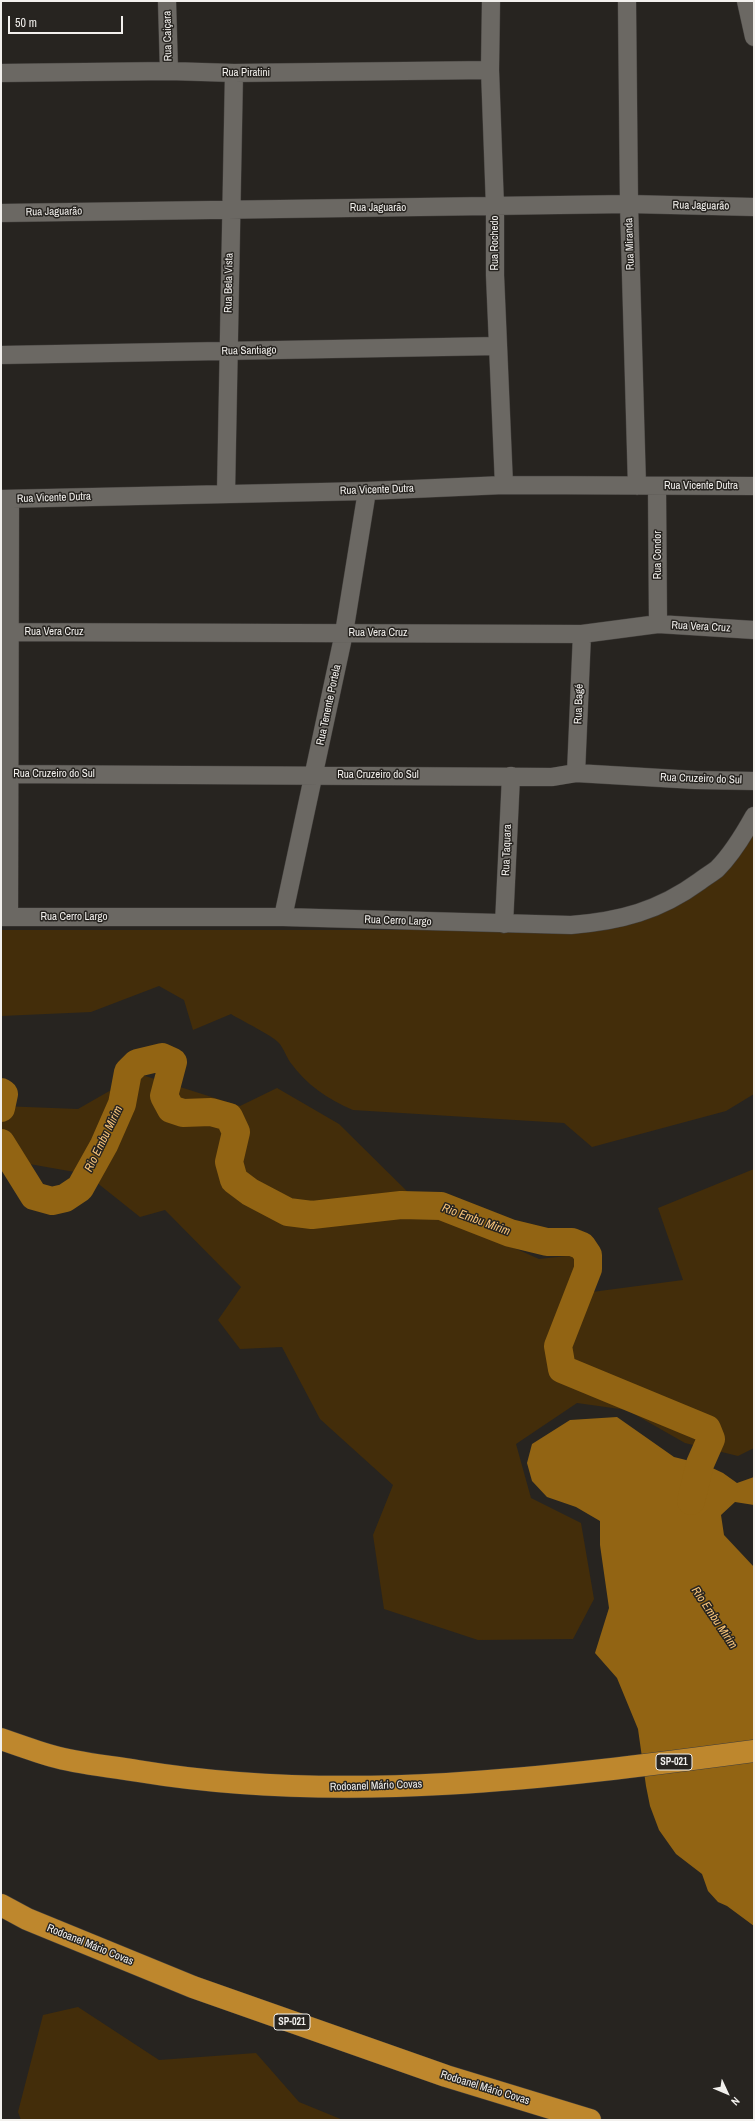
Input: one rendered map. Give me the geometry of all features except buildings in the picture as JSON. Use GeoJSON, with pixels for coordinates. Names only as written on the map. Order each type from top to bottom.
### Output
{"type":"FeatureCollection","features":[{"type":"Feature","properties":{"kind":"highway","name":"Rodoanel Mário Covas"},"geometry":{"type":"LineString","coordinates":[[1,1739],[54,1757],[197,1781],[329,1788],[466,1783],[594,1772],[754,1751]]}},
{"type":"Feature","properties":{"kind":"highway","name":"Rodoanel Mário Covas"},"geometry":{"type":"LineString","coordinates":[[1,1905],[27,1919],[193,1988],[446,2076],[590,2120]]}},
{"type":"Feature","properties":{"kind":"street","name":"Rua Caiçara"},"geometry":{"type":"LineString","coordinates":[[167,1],[169,71]]}},
{"type":"Feature","properties":{"kind":"street","name":"Rua Rochedo"},"geometry":{"type":"LineString","coordinates":[[492,1],[490,70],[498,346],[504,485]]}},
{"type":"Feature","properties":{"kind":"street","name":"Rua Miranda"},"geometry":{"type":"LineString","coordinates":[[627,1],[629,204],[637,486]]}},
{"type":"Feature","properties":{"kind":"street"},"geometry":{"type":"LineString","coordinates":[[746,1],[754,38]]}},
{"type":"Feature","properties":{"kind":"street","name":"Rua Piratini"},"geometry":{"type":"LineString","coordinates":[[1,72],[169,71],[234,73],[490,70]]}},
{"type":"Feature","properties":{"kind":"street","name":"Rua Bela Vista"},"geometry":{"type":"LineString","coordinates":[[226,493],[230,209],[234,73]]}},
{"type":"Feature","properties":{"kind":"street","name":"Rua Jaguarão"},"geometry":{"type":"LineString","coordinates":[[1,213],[629,204],[754,207]]}},
{"type":"Feature","properties":{"kind":"street","name":"Rua Santiago"},"geometry":{"type":"LineString","coordinates":[[1,355],[498,346]]}},
{"type":"Feature","properties":{"kind":"street","name":"Rua Vicente Dutra"},"geometry":{"type":"LineString","coordinates":[[5,499],[368,491],[504,485],[754,486]]}},
{"type":"Feature","properties":{"kind":"street","name":"Rua Condor"},"geometry":{"type":"LineString","coordinates":[[657,486],[658,624]]}},
{"type":"Feature","properties":{"kind":"street","name":"Rua Tenente Portela"},"geometry":{"type":"LineString","coordinates":[[283,917],[315,775],[344,633],[368,491]]}},
{"type":"Feature","properties":{"kind":"street"},"geometry":{"type":"LineString","coordinates":[[5,499],[5,917]]}},
{"type":"Feature","properties":{"kind":"street","name":"Rua Vera Cruz"},"geometry":{"type":"LineString","coordinates":[[5,632],[582,634],[658,624],[754,630]]}},
{"type":"Feature","properties":{"kind":"street","name":"Rua Bagé"},"geometry":{"type":"LineString","coordinates":[[576,773],[582,634]]}},
{"type":"Feature","properties":{"kind":"street","name":"Rua Cruzeiro do Sul"},"geometry":{"type":"LineString","coordinates":[[5,774],[552,777],[576,773],[695,780],[754,781]]}},
{"type":"Feature","properties":{"kind":"street","name":"Rua Taquara"},"geometry":{"type":"LineString","coordinates":[[504,924],[511,776]]}},
{"type":"Feature","properties":{"kind":"street","name":"Rua Cerro Largo"},"geometry":{"type":"LineString","coordinates":[[5,917],[283,917],[571,925],[605,922],[641,913],[685,892],[717,869],[741,839],[754,816]]}},
{"type":"Feature","properties":{"kind":"shaded area"},"geometry":{"type":"Polygon","coordinates":[[[754,833],[754,1094],[726,1111],[592,1147],[564,1123],[353,1110],[326,1096],[303,1078],[290,1062],[279,1043],[264,1032],[231,1014],[193,1030],[184,1000],[159,986],[91,1012],[1,1016],[1,930],[601,930],[630,924],[754,833]]]}},
{"type":"Feature","properties":{"kind":"shaded area"},"geometry":{"type":"Polygon","coordinates":[[[139,1074],[240,1106],[277,1088],[339,1124],[424,1208],[539,1259],[576,1255],[592,1292],[683,1280],[658,1208],[754,1169],[754,1448],[738,1456],[685,1443],[627,1410],[577,1403],[516,1444],[531,1498],[581,1523],[594,1599],[573,1639],[478,1640],[384,1609],[373,1535],[393,1485],[320,1419],[282,1347],[240,1349],[218,1320],[241,1287],[165,1210],[140,1217],[86,1174],[1,1159],[1,1106],[78,1109],[139,1074]]]}},
{"type":"Feature","properties":{"kind":"shaded area"},"geometry":{"type":"Polygon","coordinates":[[[78,2007],[159,2060],[256,2053],[299,2102],[343,2120],[21,2120],[18,2112],[43,2015],[78,2007]]]}},
{"type":"Feature","properties":{"kind":"water"},"geometry":{"type":"Polygon","coordinates":[[[617,1417],[674,1457],[706,1465],[723,1473],[737,1483],[754,1477],[754,1505],[735,1502],[721,1515],[724,1535],[754,1567],[754,1926],[727,1906],[718,1902],[708,1891],[702,1874],[676,1854],[659,1830],[650,1806],[638,1729],[617,1678],[595,1653],[609,1608],[600,1545],[600,1521],[576,1507],[547,1497],[532,1481],[527,1463],[532,1444],[570,1420],[617,1417]]]}},
{"type":"Feature","properties":{"kind":"waterway","name":"Rio Embu Mirim"},"geometry":{"type":"LineString","coordinates":[[1,1143],[34,1196],[52,1201],[65,1198],[80,1188],[104,1145],[122,1104],[128,1072],[137,1063],[162,1057],[173,1062],[164,1096],[171,1109],[183,1113],[211,1112],[229,1117],[236,1132],[229,1162],[234,1180],[250,1192],[288,1212],[312,1215],[401,1205],[441,1206],[510,1233],[547,1242],[572,1242],[582,1246],[588,1255],[588,1269],[558,1346],[562,1369],[707,1429],[711,1439],[700,1464],[691,1501]]}},
{"type":"Feature","properties":{"kind":"waterway","name":"Rio Embu Mirim"},"geometry":{"type":"LineString","coordinates":[[1,1092],[4,1094],[1,1108]]}}]}
